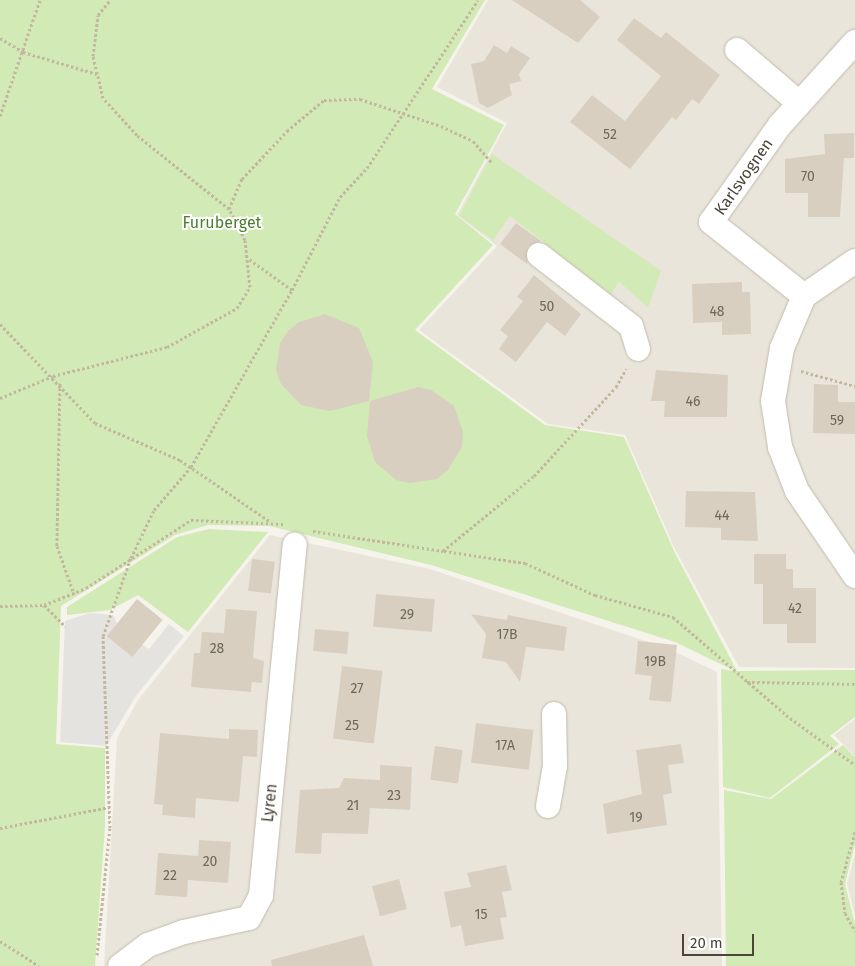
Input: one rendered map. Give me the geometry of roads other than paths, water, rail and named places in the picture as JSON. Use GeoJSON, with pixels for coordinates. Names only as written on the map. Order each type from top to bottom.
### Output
{"type":"FeatureCollection","features":[{"type":"Feature","properties":{"kind":"street","name":"Karlsvognen"},"geometry":{"type":"LineString","coordinates":[[804,296],[711,222],[799,103],[855,42]]}},
{"type":"Feature","properties":{"kind":"street"},"geometry":{"type":"LineString","coordinates":[[737,50],[799,103]]}},
{"type":"Feature","properties":{"kind":"street"},"geometry":{"type":"LineString","coordinates":[[539,255],[631,326],[638,349]]}},
{"type":"Feature","properties":{"kind":"street"},"geometry":{"type":"LineString","coordinates":[[855,260],[804,296],[776,369],[774,418],[786,466],[809,513],[855,576]]}},
{"type":"Feature","properties":{"kind":"street","name":"Lyren"},"geometry":{"type":"LineString","coordinates":[[120,966],[148,945],[184,932],[250,918],[261,895],[295,533]]}},
{"type":"Feature","properties":{"kind":"street"},"geometry":{"type":"LineString","coordinates":[[548,806],[555,766],[554,714]]}},
{"type":"Feature","properties":{"kind":"park label","name":"Furuberget"},"geometry":{"type":"Point","coordinates":[222,223]}}]}
